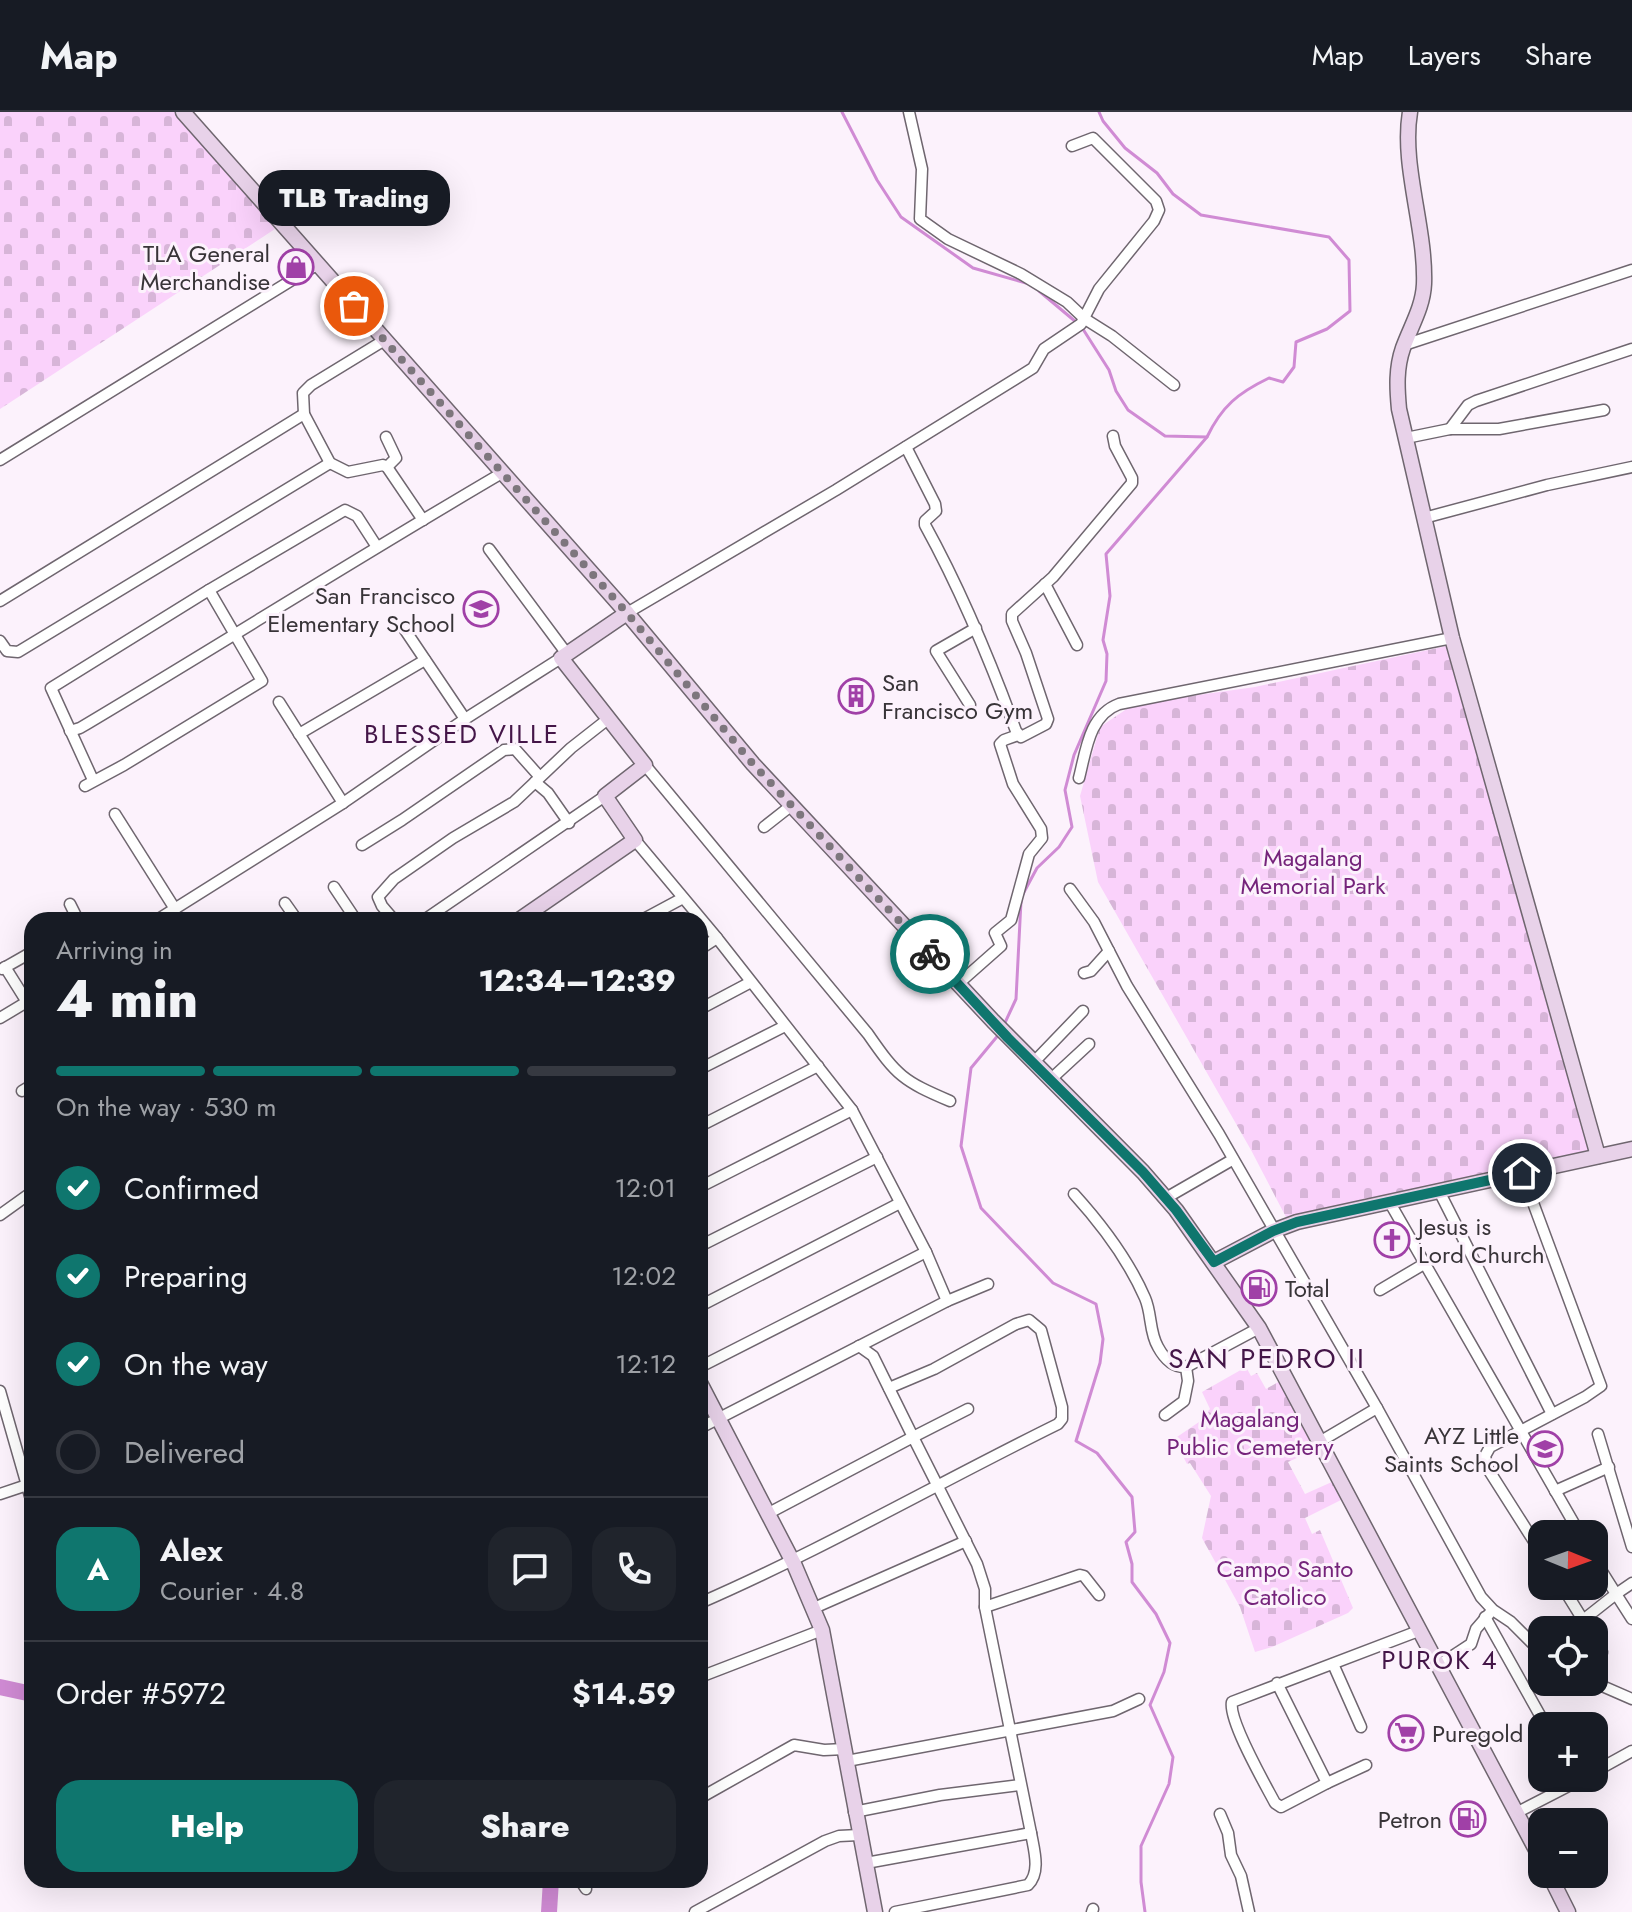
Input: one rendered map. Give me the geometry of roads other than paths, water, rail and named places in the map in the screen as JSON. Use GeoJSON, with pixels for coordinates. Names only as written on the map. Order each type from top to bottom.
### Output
{"type":"FeatureCollection","features":[{"type":"Feature","properties":{"kind":"street"},"geometry":{"type":"LineString","coordinates":[[183,112],[627,613],[753,764],[1005,1035],[1166,1198],[1259,1328],[1528,1832]]}},
{"type":"Feature","properties":{"kind":"street"},"geometry":{"type":"LineString","coordinates":[[909,112],[922,169],[920,219],[948,239],[1021,274],[1067,302],[1174,385]]}},
{"type":"Feature","properties":{"kind":"street"},"geometry":{"type":"LineString","coordinates":[[1410,112],[1409,145],[1424,284],[1418,314],[1404,345],[1398,369],[1397,393],[1452,638],[1598,1156]]}},
{"type":"Feature","properties":{"kind":"street"},"geometry":{"type":"LineString","coordinates":[[170,912],[343,803],[627,613],[1033,368],[1044,349],[1076,330],[1085,319],[1099,289],[1154,221],[1159,210],[1156,201],[1093,138],[1072,146]]}},
{"type":"Feature","properties":{"kind":"street"},"geometry":{"type":"LineString","coordinates":[[0,460],[318,264]]}},
{"type":"Feature","properties":{"kind":"street"},"geometry":{"type":"LineString","coordinates":[[1404,345],[1632,270]]}},
{"type":"Feature","properties":{"kind":"street"},"geometry":{"type":"LineString","coordinates":[[383,341],[311,385],[303,393],[304,414],[330,463],[348,472],[383,465],[387,467],[423,520]]}},
{"type":"Feature","properties":{"kind":"street"},"geometry":{"type":"LineString","coordinates":[[1450,429],[1468,405],[1476,401],[1632,349]]}},
{"type":"Feature","properties":{"kind":"street"},"geometry":{"type":"LineString","coordinates":[[1406,438],[1450,429],[1499,429],[1604,410]]}},
{"type":"Feature","properties":{"kind":"street"},"geometry":{"type":"LineString","coordinates":[[0,601],[304,414]]}},
{"type":"Feature","properties":{"kind":"street"},"geometry":{"type":"LineString","coordinates":[[958,984],[1001,946],[995,933],[1011,920],[1029,854],[1042,838],[1041,829],[1013,784],[1000,744],[1046,724],[1048,719],[1011,616],[1045,584],[1132,483],[1113,436]]}},
{"type":"Feature","properties":{"kind":"street"},"geometry":{"type":"LineString","coordinates":[[386,437],[396,458],[387,467]]}},
{"type":"Feature","properties":{"kind":"street"},"geometry":{"type":"LineString","coordinates":[[906,447],[935,504],[934,514],[924,523],[985,646],[1018,735]]}},
{"type":"Feature","properties":{"kind":"street"},"geometry":{"type":"LineString","coordinates":[[0,641],[7,651],[18,652],[330,463]]}},
{"type":"Feature","properties":{"kind":"street"},"geometry":{"type":"LineString","coordinates":[[1424,518],[1547,485],[1632,467]]}},
{"type":"Feature","properties":{"kind":"street"},"geometry":{"type":"LineString","coordinates":[[70,731],[236,636],[502,473]]}},
{"type":"Feature","properties":{"kind":"street"},"geometry":{"type":"LineString","coordinates":[[209,590],[262,681],[89,783],[51,688],[209,590],[345,510],[357,516],[377,547]]}},
{"type":"Feature","properties":{"kind":"street"},"geometry":{"type":"LineString","coordinates":[[489,549],[608,719],[868,1034],[893,1069],[916,1086],[950,1101]]}},
{"type":"Feature","properties":{"kind":"street"},"geometry":{"type":"LineString","coordinates":[[1045,584],[1077,645]]}},
{"type":"Feature","properties":{"kind":"street"},"geometry":{"type":"LineString","coordinates":[[403,627],[465,719]]}},
{"type":"Feature","properties":{"kind":"street"},"geometry":{"type":"LineString","coordinates":[[970,705],[936,651],[976,628]]}},
{"type":"Feature","properties":{"kind":"street"},"geometry":{"type":"LineString","coordinates":[[1079,778],[1096,722],[1110,707],[1452,638]]}},
{"type":"Feature","properties":{"kind":"street"},"geometry":{"type":"LineString","coordinates":[[299,734],[425,660]]}},
{"type":"Feature","properties":{"kind":"street"},"geometry":{"type":"LineString","coordinates":[[279,702],[343,803]]}},
{"type":"Feature","properties":{"kind":"street"},"geometry":{"type":"LineString","coordinates":[[387,912],[378,897],[386,885],[453,838],[514,802],[608,719]]}},
{"type":"Feature","properties":{"kind":"street"},"geometry":{"type":"LineString","coordinates":[[362,845],[504,750],[515,749],[569,823]]}},
{"type":"Feature","properties":{"kind":"street"},"geometry":{"type":"LineString","coordinates":[[436,912],[569,823],[645,765]]}},
{"type":"Feature","properties":{"kind":"street"},"geometry":{"type":"LineString","coordinates":[[605,796],[635,840],[695,912]]}},
{"type":"Feature","properties":{"kind":"street"},"geometry":{"type":"LineString","coordinates":[[764,827],[792,805]]}},
{"type":"Feature","properties":{"kind":"street"},"geometry":{"type":"LineString","coordinates":[[115,814],[175,909]]}},
{"type":"Feature","properties":{"kind":"street"},"geometry":{"type":"LineString","coordinates":[[531,912],[635,840]]}},
{"type":"Feature","properties":{"kind":"street"},"geometry":{"type":"LineString","coordinates":[[334,887],[351,912]]}},
{"type":"Feature","properties":{"kind":"street"},"geometry":{"type":"LineString","coordinates":[[1070,889],[1094,922],[1377,1408],[1481,1597],[1539,1712]]}},
{"type":"Feature","properties":{"kind":"street"},"geometry":{"type":"LineString","coordinates":[[657,912],[683,898]]}},
{"type":"Feature","properties":{"kind":"street"},"geometry":{"type":"LineString","coordinates":[[285,903],[291,912]]}},
{"type":"Feature","properties":{"kind":"street"},"geometry":{"type":"LineString","coordinates":[[70,904],[74,912]]}},
{"type":"Feature","properties":{"kind":"street"},"geometry":{"type":"LineString","coordinates":[[708,927],[852,1110],[926,1252],[947,1301]]}},
{"type":"Feature","properties":{"kind":"street"},"geometry":{"type":"LineString","coordinates":[[708,944],[717,938]]}},
{"type":"Feature","properties":{"kind":"street"},"geometry":{"type":"LineString","coordinates":[[1084,973],[1091,971],[1109,951]]}},
{"type":"Feature","properties":{"kind":"street"},"geometry":{"type":"LineString","coordinates":[[24,957],[3,969],[24,996]]}},
{"type":"Feature","properties":{"kind":"street"},"geometry":{"type":"LineString","coordinates":[[708,1005],[751,982]]}},
{"type":"Feature","properties":{"kind":"street"},"geometry":{"type":"LineString","coordinates":[[0,1018],[24,1007]]}},
{"type":"Feature","properties":{"kind":"street"},"geometry":{"type":"LineString","coordinates":[[1033,1063],[1083,1011]]}},
{"type":"Feature","properties":{"kind":"street"},"geometry":{"type":"LineString","coordinates":[[708,1065],[785,1026]]}},
{"type":"Feature","properties":{"kind":"street"},"geometry":{"type":"LineString","coordinates":[[1050,1080],[1089,1044]]}},
{"type":"Feature","properties":{"kind":"street"},"geometry":{"type":"LineString","coordinates":[[708,1122],[818,1066]]}},
{"type":"Feature","properties":{"kind":"street"},"geometry":{"type":"LineString","coordinates":[[708,1183],[852,1110]]}},
{"type":"Feature","properties":{"kind":"street"},"geometry":{"type":"LineString","coordinates":[[1214,1262],[1273,1231],[1313,1218],[1440,1193],[1632,1149]]}},
{"type":"Feature","properties":{"kind":"street"},"geometry":{"type":"LineString","coordinates":[[708,1242],[877,1157]]}},
{"type":"Feature","properties":{"kind":"street"},"geometry":{"type":"LineString","coordinates":[[1166,1198],[1232,1160]]}},
{"type":"Feature","properties":{"kind":"street"},"geometry":{"type":"LineString","coordinates":[[1522,1173],[1601,1382],[1598,1390],[1490,1447],[1485,1456],[1485,1464],[1528,1532]]}},
{"type":"Feature","properties":{"kind":"street"},"geometry":{"type":"LineString","coordinates":[[1440,1193],[1552,1414]]}},
{"type":"Feature","properties":{"kind":"street"},"geometry":{"type":"LineString","coordinates":[[1074,1194],[1100,1222],[1133,1272],[1147,1302],[1152,1332],[1170,1363],[1176,1367],[1186,1367],[1259,1328]]}},
{"type":"Feature","properties":{"kind":"street"},"geometry":{"type":"LineString","coordinates":[[0,1215],[24,1198]]}},
{"type":"Feature","properties":{"kind":"street"},"geometry":{"type":"LineString","coordinates":[[708,1302],[900,1203]]}},
{"type":"Feature","properties":{"kind":"street"},"geometry":{"type":"LineString","coordinates":[[1390,1203],[1572,1520]]}},
{"type":"Feature","properties":{"kind":"street"},"geometry":{"type":"LineString","coordinates":[[708,1363],[926,1252]]}},
{"type":"Feature","properties":{"kind":"street"},"geometry":{"type":"LineString","coordinates":[[1380,1290],[1424,1264]]}},
{"type":"Feature","properties":{"kind":"street"},"geometry":{"type":"LineString","coordinates":[[708,1424],[947,1301],[988,1284]]}},
{"type":"Feature","properties":{"kind":"street"},"geometry":{"type":"LineString","coordinates":[[708,1600],[767,1574],[1061,1421],[1062,1407],[1041,1330],[1033,1321],[1016,1324],[934,1369],[889,1388]]}},
{"type":"Feature","properties":{"kind":"street"},"geometry":{"type":"LineString","coordinates":[[859,1346],[873,1356],[982,1578],[1036,1871],[1028,1885],[895,1912]]}},
{"type":"Feature","properties":{"kind":"street"},"geometry":{"type":"LineString","coordinates":[[1165,1415],[1184,1401],[1188,1381],[1186,1367]]}},
{"type":"Feature","properties":{"kind":"street"},"geometry":{"type":"LineString","coordinates":[[0,1391],[24,1475]]}},
{"type":"Feature","properties":{"kind":"street"},"geometry":{"type":"LineString","coordinates":[[708,1399],[791,1559],[822,1630],[875,1912]]}},
{"type":"Feature","properties":{"kind":"street"},"geometry":{"type":"LineString","coordinates":[[1321,1441],[1377,1408]]}},
{"type":"Feature","properties":{"kind":"street"},"geometry":{"type":"LineString","coordinates":[[767,1514],[968,1409]]}},
{"type":"Feature","properties":{"kind":"street"},"geometry":{"type":"LineString","coordinates":[[1598,1434],[1632,1547]]}},
{"type":"Feature","properties":{"kind":"street"},"geometry":{"type":"LineString","coordinates":[[1555,1491],[1609,1467]]}},
{"type":"Feature","properties":{"kind":"street"},"geometry":{"type":"LineString","coordinates":[[0,1494],[24,1486]]}},
{"type":"Feature","properties":{"kind":"street"},"geometry":{"type":"LineString","coordinates":[[814,1608],[966,1541]]}},
{"type":"Feature","properties":{"kind":"street"},"geometry":{"type":"LineString","coordinates":[[985,1607],[1080,1575],[1099,1595]]}},
{"type":"Feature","properties":{"kind":"street"},"geometry":{"type":"LineString","coordinates":[[1608,1581],[1632,1619]]}},
{"type":"Feature","properties":{"kind":"street"},"geometry":{"type":"LineString","coordinates":[[1588,1616],[1632,1583]]}},
{"type":"Feature","properties":{"kind":"street"},"geometry":{"type":"LineString","coordinates":[[1489,1614],[1506,1617],[1528,1639]]}},
{"type":"Feature","properties":{"kind":"street"},"geometry":{"type":"LineString","coordinates":[[1439,1665],[1471,1644],[1476,1629],[1489,1614]]}},
{"type":"Feature","properties":{"kind":"street"},"geometry":{"type":"LineString","coordinates":[[708,1674],[822,1630]]}},
{"type":"Feature","properties":{"kind":"street"},"geometry":{"type":"LineString","coordinates":[[1366,1765],[1292,1803],[1279,1806],[1255,1763],[1231,1707],[1236,1700],[1277,1683],[1421,1630]]}},
{"type":"Feature","properties":{"kind":"street"},"geometry":{"type":"LineString","coordinates":[[1333,1664],[1361,1727]]}},
{"type":"Feature","properties":{"kind":"street"},"geometry":{"type":"LineString","coordinates":[[1277,1683],[1327,1783]]}},
{"type":"Feature","properties":{"kind":"street"},"geometry":{"type":"LineString","coordinates":[[1608,1689],[1632,1699]]}},
{"type":"Feature","properties":{"kind":"street"},"geometry":{"type":"LineString","coordinates":[[708,1793],[794,1745],[846,1755],[1113,1711],[1139,1699]]}},
{"type":"Feature","properties":{"kind":"street"},"geometry":{"type":"LineString","coordinates":[[1608,1764],[1632,1751]]}},
{"type":"Feature","properties":{"kind":"street"},"geometry":{"type":"LineString","coordinates":[[854,1812],[940,1795],[1020,1785]]}},
{"type":"Feature","properties":{"kind":"street"},"geometry":{"type":"LineString","coordinates":[[1518,1812],[1555,1792]]}},
{"type":"Feature","properties":{"kind":"street"},"geometry":{"type":"LineString","coordinates":[[1220,1814],[1228,1833],[1231,1855],[1241,1876],[1249,1912]]}},
{"type":"Feature","properties":{"kind":"street"},"geometry":{"type":"LineString","coordinates":[[866,1863],[1031,1833]]}},
{"type":"Feature","properties":{"kind":"street"},"geometry":{"type":"LineString","coordinates":[[695,1912],[825,1841],[839,1836],[859,1835]]}},
{"type":"Feature","properties":{"kind":"street"},"geometry":{"type":"LineString","coordinates":[[1556,1888],[1568,1912]]}},
{"type":"Feature","properties":{"kind":"waterway"},"geometry":{"type":"LineString","coordinates":[[842,112],[877,180],[901,217],[973,268],[1026,283]]}},
{"type":"Feature","properties":{"kind":"waterway"},"geometry":{"type":"LineString","coordinates":[[1023,894],[1037,868],[1059,847],[1072,827],[1065,790],[1074,755],[1106,681],[1107,654],[1103,640],[1110,596],[1106,554],[1207,437],[1232,402],[1269,378],[1283,382],[1294,367],[1296,342],[1327,329],[1350,311],[1349,260],[1329,237],[1201,215],[1173,194],[1157,173],[1125,148],[1099,112]]}},
{"type":"Feature","properties":{"kind":"waterway"},"geometry":{"type":"LineString","coordinates":[[1039,291],[1076,322]]}},
{"type":"Feature","properties":{"kind":"waterway"},"geometry":{"type":"LineString","coordinates":[[1081,326],[1109,370],[1116,391],[1128,410],[1165,436],[1207,437]]}},
{"type":"Feature","properties":{"kind":"waterway"},"geometry":{"type":"LineString","coordinates":[[1003,1027],[1016,999],[1021,901]]}},
{"type":"Feature","properties":{"kind":"waterway"},"geometry":{"type":"LineString","coordinates":[[1000,1033],[971,1068],[961,1146],[981,1208],[1053,1283],[1096,1304],[1103,1339],[1100,1363],[1076,1441],[1097,1453],[1132,1497],[1135,1532],[1126,1542],[1132,1564],[1132,1582],[1156,1614],[1170,1643],[1164,1672],[1150,1705],[1173,1757],[1169,1784],[1141,1846],[1145,1912]]}},
{"type":"Feature","properties":{"kind":"waterway"},"geometry":{"type":"LineString","coordinates":[[0,1687],[24,1692]]}},
{"type":"Feature","properties":{"kind":"waterway"},"geometry":{"type":"LineString","coordinates":[[549,1912],[550,1888]]}},
{"type":"Feature","properties":{"kind":"place","name":"TLA General Merchandise"},"geometry":{"type":"Point","coordinates":[296,267]}},
{"type":"Feature","properties":{"kind":"place","name":"TLB Trading"},"geometry":{"type":"Point","coordinates":[354,306]}},
{"type":"Feature","properties":{"kind":"place","name":"San Francisco Elementary School"},"geometry":{"type":"Point","coordinates":[481,609]}},
{"type":"Feature","properties":{"kind":"place","name":"San Francisco Gym"},"geometry":{"type":"Point","coordinates":[856,696]}},
{"type":"Feature","properties":{"kind":"place","name":"Jesus is Lord Church"},"geometry":{"type":"Point","coordinates":[1392,1240]}},
{"type":"Feature","properties":{"kind":"place","name":"Total"},"geometry":{"type":"Point","coordinates":[1259,1288]}},
{"type":"Feature","properties":{"kind":"place","name":"AYZ Little Saints School"},"geometry":{"type":"Point","coordinates":[1545,1449]}},
{"type":"Feature","properties":{"kind":"place","name":"Puregold"},"geometry":{"type":"Point","coordinates":[1406,1733]}},
{"type":"Feature","properties":{"kind":"place","name":"Petron"},"geometry":{"type":"Point","coordinates":[1468,1819]}},
{"type":"Feature","properties":{"kind":"district","name":"BLESSED VILLE"},"geometry":{"type":"Point","coordinates":[462,734]}},
{"type":"Feature","properties":{"kind":"district","name":"SAN PEDRO II"},"geometry":{"type":"Point","coordinates":[1267,1358]}},
{"type":"Feature","properties":{"kind":"district","name":"PUROK 4"},"geometry":{"type":"Point","coordinates":[1440,1660]}},
{"type":"Feature","properties":{"kind":"park label","name":"Magalang Memorial Park"},"geometry":{"type":"Point","coordinates":[1313,871]}},
{"type":"Feature","properties":{"kind":"park label","name":"Magalang Public Cemetery"},"geometry":{"type":"Point","coordinates":[1250,1432]}},
{"type":"Feature","properties":{"kind":"park label","name":"Campo Santo Catolico"},"geometry":{"type":"Point","coordinates":[1285,1582]}}]}
